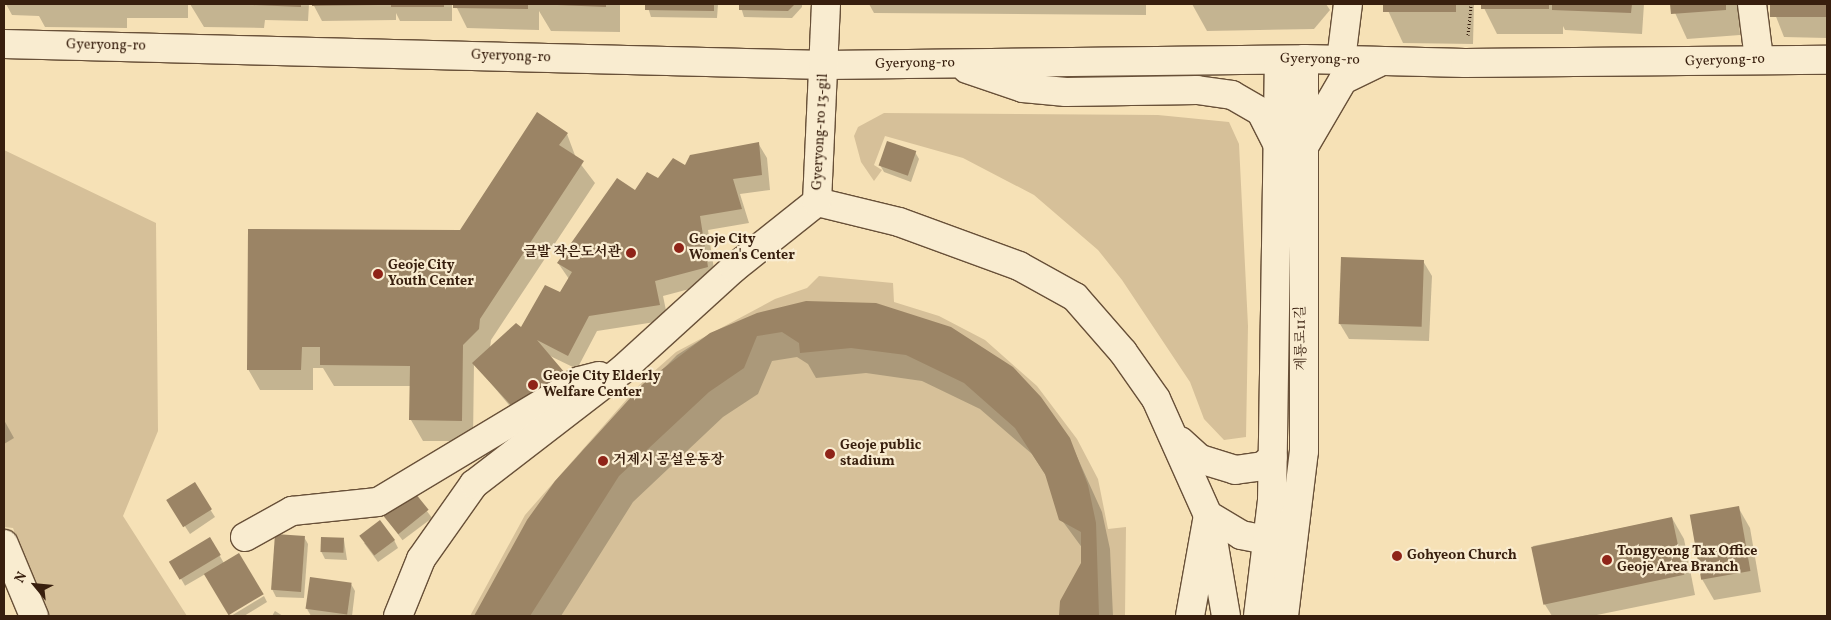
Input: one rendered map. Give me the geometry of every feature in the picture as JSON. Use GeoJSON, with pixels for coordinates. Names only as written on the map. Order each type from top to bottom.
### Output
{"type":"FeatureCollection","features":[{"type":"Feature","properties":{"kind":"street","name":"Gyeryong-ro 13-gil"},"geometry":{"type":"LineString","coordinates":[[398,616],[421,559],[474,484],[622,370],[734,268],[816,202],[825,65],[826,4]]}},
{"type":"Feature","properties":{"kind":"street"},"geometry":{"type":"LineString","coordinates":[[1341,60],[1348,4]]}},
{"type":"Feature","properties":{"kind":"street"},"geometry":{"type":"LineString","coordinates":[[1752,4],[1759,60]]}},
{"type":"Feature","properties":{"kind":"street","name":"Gyeryong-ro"},"geometry":{"type":"LineString","coordinates":[[4,44],[825,65],[1292,60],[1827,60]]}},
{"type":"Feature","properties":{"kind":"street","name":"계룡로11길"},"geometry":{"type":"LineString","coordinates":[[1258,616],[1268,540],[1290,148],[1292,60]]}},
{"type":"Feature","properties":{"kind":"street"},"geometry":{"type":"LineString","coordinates":[[954,64],[1023,88],[1066,92],[1197,90],[1232,95],[1261,112],[1290,148],[1343,80],[1385,61]]}},
{"type":"Feature","properties":{"kind":"street","name":"계룡로11길"},"geometry":{"type":"LineString","coordinates":[[1284,616],[1304,451],[1290,148]]}},
{"type":"Feature","properties":{"kind":"street"},"geometry":{"type":"LineString","coordinates":[[816,202],[898,222],[1019,266],[1075,297],[1123,352],[1175,436],[1208,515],[1226,616]]}},
{"type":"Feature","properties":{"kind":"street"},"geometry":{"type":"LineString","coordinates":[[245,537],[292,511],[378,502],[579,381],[622,370]]}},
{"type":"Feature","properties":{"kind":"street"},"geometry":{"type":"LineString","coordinates":[[1175,436],[1200,459],[1234,470],[1263,466],[1273,457]]}},
{"type":"Feature","properties":{"kind":"street"},"geometry":{"type":"LineString","coordinates":[[1208,515],[1241,535],[1268,540]]}},
{"type":"Feature","properties":{"kind":"street"},"geometry":{"type":"LineString","coordinates":[[1190,616],[1208,515]]}},
{"type":"Feature","properties":{"kind":"street"},"geometry":{"type":"LineString","coordinates":[[4,544],[34,616]]}},
{"type":"Feature","properties":{"kind":"shaded area"},"geometry":{"type":"Polygon","coordinates":[[[884,113],[1158,115],[1229,122],[1239,144],[1248,326],[1246,437],[1224,440],[1204,419],[1190,382],[1122,280],[1098,250],[1034,195],[963,158],[885,136],[874,165],[882,170],[874,181],[861,162],[854,136],[858,127],[884,113]]]}},
{"type":"Feature","properties":{"kind":"shaded area"},"geometry":{"type":"Polygon","coordinates":[[[4,150],[156,223],[158,431],[123,516],[187,616],[46,616],[13,528],[4,527],[4,150]]]}},
{"type":"Feature","properties":{"kind":"shaded area","name":"Geoje public stadium"},"geometry":{"type":"Polygon","coordinates":[[[819,276],[893,283],[894,302],[939,316],[985,340],[1037,386],[1077,439],[1098,479],[1108,529],[1126,527],[1125,616],[470,616],[525,515],[642,382],[676,352],[775,299],[807,288],[819,276]]]}},
{"type":"Feature","properties":{"kind":"building"},"geometry":{"type":"Polygon","coordinates":[[[301,4],[301,7],[253,5],[301,4]]]}},
{"type":"Feature","properties":{"kind":"building"},"geometry":{"type":"Polygon","coordinates":[[[312,4],[378,4],[378,5],[312,6],[312,4]]]}},
{"type":"Feature","properties":{"kind":"building"},"geometry":{"type":"Polygon","coordinates":[[[391,4],[444,4],[444,7],[391,7],[391,4]]]}},
{"type":"Feature","properties":{"kind":"building"},"geometry":{"type":"Polygon","coordinates":[[[453,4],[528,4],[528,9],[453,8],[453,4]]]}},
{"type":"Feature","properties":{"kind":"building"},"geometry":{"type":"Polygon","coordinates":[[[533,4],[606,4],[606,7],[533,4]]]}},
{"type":"Feature","properties":{"kind":"building"},"geometry":{"type":"Polygon","coordinates":[[[645,4],[714,4],[714,11],[645,10],[645,4]]]}},
{"type":"Feature","properties":{"kind":"building"},"geometry":{"type":"Polygon","coordinates":[[[739,4],[795,4],[788,11],[739,10],[739,4]]]}},
{"type":"Feature","properties":{"kind":"building"},"geometry":{"type":"Polygon","coordinates":[[[1383,4],[1456,4],[1456,12],[1383,12],[1383,4]]]}},
{"type":"Feature","properties":{"kind":"building"},"geometry":{"type":"Polygon","coordinates":[[[1481,4],[1549,4],[1549,9],[1481,9],[1481,4]]]}},
{"type":"Feature","properties":{"kind":"building"},"geometry":{"type":"Polygon","coordinates":[[[1552,4],[1632,4],[1631,13],[1552,10],[1552,4]]]}},
{"type":"Feature","properties":{"kind":"building"},"geometry":{"type":"Polygon","coordinates":[[[1670,4],[1726,4],[1726,10],[1671,14],[1670,4]]]}},
{"type":"Feature","properties":{"kind":"building"},"geometry":{"type":"Polygon","coordinates":[[[1770,4],[1827,4],[1827,17],[1770,17],[1770,4]]]}},
{"type":"Feature","properties":{"kind":"building","name":"Geoje City Youth Center"},"geometry":{"type":"Polygon","coordinates":[[[537,112],[568,133],[559,145],[584,161],[480,319],[479,329],[463,345],[462,421],[409,420],[410,366],[320,365],[320,347],[302,347],[301,370],[247,370],[248,229],[460,230],[537,112]]]}},
{"type":"Feature","properties":{"kind":"building"},"geometry":{"type":"Polygon","coordinates":[[[887,141],[916,151],[908,176],[879,166],[887,141]]]}},
{"type":"Feature","properties":{"kind":"building"},"geometry":{"type":"Polygon","coordinates":[[[759,142],[762,175],[733,179],[742,209],[700,216],[708,267],[655,281],[660,305],[589,316],[568,356],[537,340],[565,373],[519,414],[472,363],[516,323],[521,327],[545,285],[560,292],[572,272],[557,263],[617,178],[635,190],[647,172],[658,178],[673,158],[685,165],[690,155],[759,142]]]}},
{"type":"Feature","properties":{"kind":"building"},"geometry":{"type":"Polygon","coordinates":[[[1341,257],[1424,260],[1422,327],[1339,324],[1341,257]]]}},
{"type":"Feature","properties":{"kind":"building","name":"거제시 공설운동장"},"geometry":{"type":"Polygon","coordinates":[[[806,301],[876,303],[951,327],[1013,367],[1041,397],[1070,438],[1088,485],[1096,523],[1099,616],[1059,616],[1060,601],[1081,563],[1081,532],[1059,520],[1045,474],[1015,428],[964,383],[906,355],[851,348],[800,353],[799,343],[782,332],[757,336],[744,368],[709,392],[619,476],[530,616],[474,616],[527,520],[555,481],[643,384],[710,333],[757,313],[806,301]]]}},
{"type":"Feature","properties":{"kind":"building"},"geometry":{"type":"Polygon","coordinates":[[[195,482],[212,509],[183,527],[166,500],[195,482]]]}},
{"type":"Feature","properties":{"kind":"building"},"geometry":{"type":"Polygon","coordinates":[[[411,488],[429,510],[398,534],[381,513],[411,488]]]}},
{"type":"Feature","properties":{"kind":"building"},"geometry":{"type":"Polygon","coordinates":[[[1739,506],[1750,571],[1701,580],[1690,515],[1739,506]]]}},
{"type":"Feature","properties":{"kind":"building","name":"Tongyeong Tax Office Geoje Area Branch"},"geometry":{"type":"Polygon","coordinates":[[[1672,517],[1684,575],[1543,605],[1531,547],[1672,517]]]}},
{"type":"Feature","properties":{"kind":"building"},"geometry":{"type":"Polygon","coordinates":[[[380,520],[395,540],[374,556],[359,536],[380,520]]]}},
{"type":"Feature","properties":{"kind":"building"},"geometry":{"type":"Polygon","coordinates":[[[275,534],[305,536],[301,592],[271,590],[275,534]]]}},
{"type":"Feature","properties":{"kind":"building"},"geometry":{"type":"Polygon","coordinates":[[[210,537],[221,555],[180,580],[169,562],[210,537]]]}},
{"type":"Feature","properties":{"kind":"building"},"geometry":{"type":"Polygon","coordinates":[[[321,537],[344,538],[343,553],[320,552],[321,537]]]}},
{"type":"Feature","properties":{"kind":"building"},"geometry":{"type":"Polygon","coordinates":[[[239,553],[264,594],[229,615],[204,574],[239,553]]]}},
{"type":"Feature","properties":{"kind":"building"},"geometry":{"type":"Polygon","coordinates":[[[310,577],[352,583],[347,615],[306,609],[310,577]]]}},
{"type":"Feature","properties":{"kind":"place","name":"Geoje City Women's Center"},"geometry":{"type":"Point","coordinates":[679,248]}},
{"type":"Feature","properties":{"kind":"place","name":"글발 작은도서관"},"geometry":{"type":"Point","coordinates":[631,253]}},
{"type":"Feature","properties":{"kind":"place","name":"Geoje City Youth Center"},"geometry":{"type":"Point","coordinates":[378,274]}},
{"type":"Feature","properties":{"kind":"place","name":"Geoje City Elderly Welfare Center"},"geometry":{"type":"Point","coordinates":[533,385]}},
{"type":"Feature","properties":{"kind":"place","name":"Geoje public stadium"},"geometry":{"type":"Point","coordinates":[830,454]}},
{"type":"Feature","properties":{"kind":"place","name":"거제시 공설운동장"},"geometry":{"type":"Point","coordinates":[603,461]}},
{"type":"Feature","properties":{"kind":"place","name":"Gohyeon Church"},"geometry":{"type":"Point","coordinates":[1397,556]}},
{"type":"Feature","properties":{"kind":"place","name":"Tongyeong Tax Office Geoje Area Branch"},"geometry":{"type":"Point","coordinates":[1607,560]}}]}
